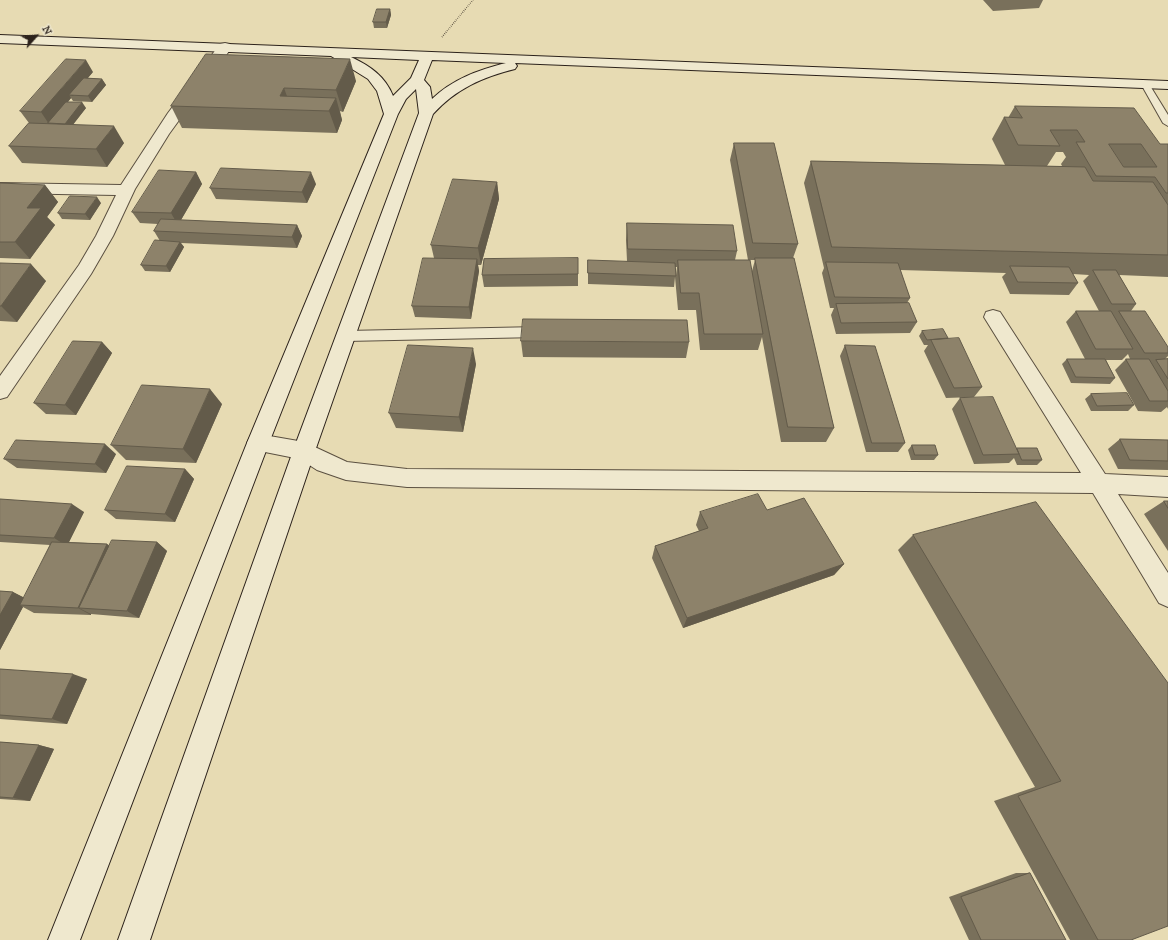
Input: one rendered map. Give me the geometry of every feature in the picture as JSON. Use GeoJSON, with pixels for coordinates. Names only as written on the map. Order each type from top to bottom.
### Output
{"type":"FeatureCollection","features":[{"type":"Feature","properties":{"kind":"main road"},"geometry":{"type":"LineString","coordinates":[[0,39],[1168,85]]}},
{"type":"Feature","properties":{"kind":"main road"},"geometry":{"type":"LineString","coordinates":[[0,391],[50,323],[97,250],[127,190],[195,85],[225,47]]}},
{"type":"Feature","properties":{"kind":"main road"},"geometry":{"type":"LineString","coordinates":[[134,940],[304,451],[346,336],[389,165],[391,114],[385,91],[381,83],[360,66],[330,52]]}},
{"type":"Feature","properties":{"kind":"main road"},"geometry":{"type":"LineString","coordinates":[[391,114],[400,97],[417,80],[427,56]]}},
{"type":"Feature","properties":{"kind":"main road"},"geometry":{"type":"LineString","coordinates":[[64,940],[258,443],[389,165],[426,113],[449,90],[469,78],[496,69],[536,61]]}},
{"type":"Feature","properties":{"kind":"main road"},"geometry":{"type":"LineString","coordinates":[[417,80],[423,87],[426,113]]}},
{"type":"Feature","properties":{"kind":"main road"},"geometry":{"type":"LineString","coordinates":[[0,188],[127,190]]}},
{"type":"Feature","properties":{"kind":"main road"},"geometry":{"type":"LineString","coordinates":[[993,317],[1099,483],[1168,595]]}},
{"type":"Feature","properties":{"kind":"main road"},"geometry":{"type":"LineString","coordinates":[[258,443],[304,451],[325,463],[346,471],[407,478],[1099,483],[1168,487]]}},
{"type":"Feature","properties":{"kind":"lane"},"geometry":{"type":"LineString","coordinates":[[1145,84],[1168,123]]}},
{"type":"Feature","properties":{"kind":"lane"},"geometry":{"type":"LineString","coordinates":[[346,336],[553,332]]}},
{"type":"Feature","properties":{"kind":"path"},"geometry":{"type":"LineString","coordinates":[[427,56],[473,0]]}},
{"type":"Feature","properties":{"kind":"building"},"geometry":{"type":"Polygon","coordinates":[[[377,9],[390,9],[386,22],[373,22],[377,9]]]}},
{"type":"Feature","properties":{"kind":"building"},"geometry":{"type":"Polygon","coordinates":[[[206,54],[350,59],[336,90],[284,88],[280,96],[336,98],[329,111],[171,106],[206,54]]]}},
{"type":"Feature","properties":{"kind":"building"},"geometry":{"type":"Polygon","coordinates":[[[66,59],[86,60],[41,112],[20,111],[66,59]]]}},
{"type":"Feature","properties":{"kind":"building"},"geometry":{"type":"Polygon","coordinates":[[[84,78],[102,79],[88,96],[69,95],[84,78]]]}},
{"type":"Feature","properties":{"kind":"building"},"geometry":{"type":"Polygon","coordinates":[[[66,102],[82,102],[65,124],[48,123],[66,102]]]}},
{"type":"Feature","properties":{"kind":"building"},"geometry":{"type":"Polygon","coordinates":[[[1015,106],[1134,108],[1160,144],[1168,144],[1168,193],[1166,193],[1155,177],[1096,176],[1076,142],[1085,142],[1077,130],[1050,130],[1060,146],[1018,145],[1004,117],[1022,118],[1015,106]],[[1109,144],[1124,167],[1157,167],[1141,144],[1109,144]]]}},
{"type":"Feature","properties":{"kind":"building"},"geometry":{"type":"Polygon","coordinates":[[[29,123],[114,126],[96,149],[9,146],[29,123]]]}},
{"type":"Feature","properties":{"kind":"building"},"geometry":{"type":"Polygon","coordinates":[[[734,143],[774,143],[798,244],[753,243],[734,143]]]}},
{"type":"Feature","properties":{"kind":"building"},"geometry":{"type":"Polygon","coordinates":[[[811,161],[1085,167],[1093,181],[1153,182],[1168,205],[1168,255],[832,247],[811,161]]]}},
{"type":"Feature","properties":{"kind":"building"},"geometry":{"type":"Polygon","coordinates":[[[221,168],[311,172],[302,192],[210,188],[221,168]]]}},
{"type":"Feature","properties":{"kind":"building"},"geometry":{"type":"Polygon","coordinates":[[[159,170],[196,172],[171,213],[132,212],[159,170]]]}},
{"type":"Feature","properties":{"kind":"building"},"geometry":{"type":"Polygon","coordinates":[[[453,179],[497,182],[478,248],[431,245],[453,179]]]}},
{"type":"Feature","properties":{"kind":"building"},"geometry":{"type":"Polygon","coordinates":[[[0,183],[45,185],[27,208],[41,208],[15,242],[0,242],[0,183]]]}},
{"type":"Feature","properties":{"kind":"building"},"geometry":{"type":"Polygon","coordinates":[[[70,196],[97,197],[85,214],[58,213],[70,196]]]}},
{"type":"Feature","properties":{"kind":"building"},"geometry":{"type":"Polygon","coordinates":[[[161,219],[297,225],[292,237],[154,231],[161,219]]]}},
{"type":"Feature","properties":{"kind":"building"},"geometry":{"type":"Polygon","coordinates":[[[627,223],[733,225],[737,251],[628,249],[627,223]]]}},
{"type":"Feature","properties":{"kind":"building"},"geometry":{"type":"Polygon","coordinates":[[[155,240],[180,242],[166,266],[141,265],[155,240]]]}},
{"type":"Feature","properties":{"kind":"building"},"geometry":{"type":"Polygon","coordinates":[[[423,258],[477,259],[469,307],[412,306],[423,258]]]}},
{"type":"Feature","properties":{"kind":"building"},"geometry":{"type":"Polygon","coordinates":[[[578,258],[578,274],[482,275],[484,259],[578,258]]]}},
{"type":"Feature","properties":{"kind":"building"},"geometry":{"type":"Polygon","coordinates":[[[755,258],[794,258],[834,428],[788,427],[755,258]]]}},
{"type":"Feature","properties":{"kind":"building"},"geometry":{"type":"Polygon","coordinates":[[[588,260],[675,263],[676,276],[588,273],[588,260]]]}},
{"type":"Feature","properties":{"kind":"building"},"geometry":{"type":"Polygon","coordinates":[[[678,260],[750,260],[763,334],[704,334],[699,293],[681,293],[678,260]]]}},
{"type":"Feature","properties":{"kind":"building"},"geometry":{"type":"Polygon","coordinates":[[[826,262],[898,263],[910,298],[835,297],[826,262]]]}},
{"type":"Feature","properties":{"kind":"building"},"geometry":{"type":"Polygon","coordinates":[[[0,263],[31,264],[1,306],[0,306],[0,263]]]}},
{"type":"Feature","properties":{"kind":"building"},"geometry":{"type":"Polygon","coordinates":[[[1010,266],[1069,267],[1078,283],[1018,282],[1010,266]]]}},
{"type":"Feature","properties":{"kind":"building"},"geometry":{"type":"Polygon","coordinates":[[[1093,270],[1116,270],[1136,304],[1112,304],[1093,270]]]}},
{"type":"Feature","properties":{"kind":"building"},"geometry":{"type":"Polygon","coordinates":[[[909,303],[917,322],[841,323],[836,304],[909,303]]]}},
{"type":"Feature","properties":{"kind":"building"},"geometry":{"type":"Polygon","coordinates":[[[1076,311],[1111,311],[1133,349],[1096,349],[1076,311]]]}},
{"type":"Feature","properties":{"kind":"building"},"geometry":{"type":"Polygon","coordinates":[[[1119,311],[1145,311],[1168,347],[1168,353],[1145,353],[1119,311]]]}},
{"type":"Feature","properties":{"kind":"building"},"geometry":{"type":"Polygon","coordinates":[[[523,319],[687,320],[689,342],[521,341],[523,319]]]}},
{"type":"Feature","properties":{"kind":"building"},"geometry":{"type":"Polygon","coordinates":[[[943,329],[948,338],[927,340],[922,331],[943,329]]]}},
{"type":"Feature","properties":{"kind":"building"},"geometry":{"type":"Polygon","coordinates":[[[959,338],[982,387],[954,388],[931,340],[959,338]]]}},
{"type":"Feature","properties":{"kind":"building"},"geometry":{"type":"Polygon","coordinates":[[[73,341],[102,342],[65,405],[34,403],[73,341]]]}},
{"type":"Feature","properties":{"kind":"building"},"geometry":{"type":"Polygon","coordinates":[[[408,345],[473,348],[459,417],[389,413],[408,345]]]}},
{"type":"Feature","properties":{"kind":"building"},"geometry":{"type":"Polygon","coordinates":[[[845,345],[875,346],[905,443],[872,443],[845,345]]]}},
{"type":"Feature","properties":{"kind":"building"},"geometry":{"type":"Polygon","coordinates":[[[1067,359],[1105,359],[1115,378],[1076,377],[1067,359]]]}},
{"type":"Feature","properties":{"kind":"building"},"geometry":{"type":"Polygon","coordinates":[[[1126,359],[1149,359],[1168,391],[1168,401],[1150,401],[1126,359]]]}},
{"type":"Feature","properties":{"kind":"building"},"geometry":{"type":"Polygon","coordinates":[[[1168,359],[1168,379],[1156,360],[1168,359]]]}},
{"type":"Feature","properties":{"kind":"building"},"geometry":{"type":"Polygon","coordinates":[[[142,385],[210,389],[183,449],[111,445],[142,385]]]}},
{"type":"Feature","properties":{"kind":"building"},"geometry":{"type":"Polygon","coordinates":[[[1127,393],[1134,405],[1097,406],[1091,394],[1127,393]]]}},
{"type":"Feature","properties":{"kind":"building"},"geometry":{"type":"Polygon","coordinates":[[[993,397],[1019,454],[983,455],[960,398],[993,397]]]}},
{"type":"Feature","properties":{"kind":"building"},"geometry":{"type":"Polygon","coordinates":[[[1120,439],[1168,440],[1168,461],[1130,460],[1120,439]]]}},
{"type":"Feature","properties":{"kind":"building"},"geometry":{"type":"Polygon","coordinates":[[[16,440],[105,444],[95,464],[4,459],[16,440]]]}},
{"type":"Feature","properties":{"kind":"building"},"geometry":{"type":"Polygon","coordinates":[[[912,445],[935,445],[938,455],[915,455],[912,445]]]}},
{"type":"Feature","properties":{"kind":"building"},"geometry":{"type":"Polygon","coordinates":[[[1017,448],[1037,448],[1042,460],[1022,460],[1017,448]]]}},
{"type":"Feature","properties":{"kind":"building"},"geometry":{"type":"Polygon","coordinates":[[[127,466],[185,469],[165,514],[105,510],[127,466]]]}},
{"type":"Feature","properties":{"kind":"building"},"geometry":{"type":"Polygon","coordinates":[[[758,494],[767,510],[804,498],[844,564],[687,618],[655,546],[708,528],[700,512],[758,494]]]}},
{"type":"Feature","properties":{"kind":"building"},"geometry":{"type":"Polygon","coordinates":[[[0,499],[72,504],[54,538],[0,535],[0,499]]]}},
{"type":"Feature","properties":{"kind":"building"},"geometry":{"type":"Polygon","coordinates":[[[1164,501],[1168,501],[1168,508],[1164,501]]]}},
{"type":"Feature","properties":{"kind":"building"},"geometry":{"type":"Polygon","coordinates":[[[1036,502],[1168,683],[1168,926],[1131,940],[1098,940],[1018,796],[1061,781],[913,535],[1036,502]]]}},
{"type":"Feature","properties":{"kind":"building"},"geometry":{"type":"Polygon","coordinates":[[[112,540],[157,542],[127,611],[79,608],[112,540]]]}},
{"type":"Feature","properties":{"kind":"building"},"geometry":{"type":"Polygon","coordinates":[[[52,542],[107,544],[78,608],[20,605],[52,542]]]}},
{"type":"Feature","properties":{"kind":"building"},"geometry":{"type":"Polygon","coordinates":[[[0,591],[13,592],[0,615],[0,591]]]}},
{"type":"Feature","properties":{"kind":"building"},"geometry":{"type":"Polygon","coordinates":[[[0,669],[73,674],[52,719],[0,715],[0,669]]]}},
{"type":"Feature","properties":{"kind":"building"},"geometry":{"type":"Polygon","coordinates":[[[0,742],[39,745],[13,798],[0,797],[0,742]]]}},
{"type":"Feature","properties":{"kind":"building"},"geometry":{"type":"Polygon","coordinates":[[[1030,873],[1066,940],[981,940],[961,897],[1030,873]]]}}]}
